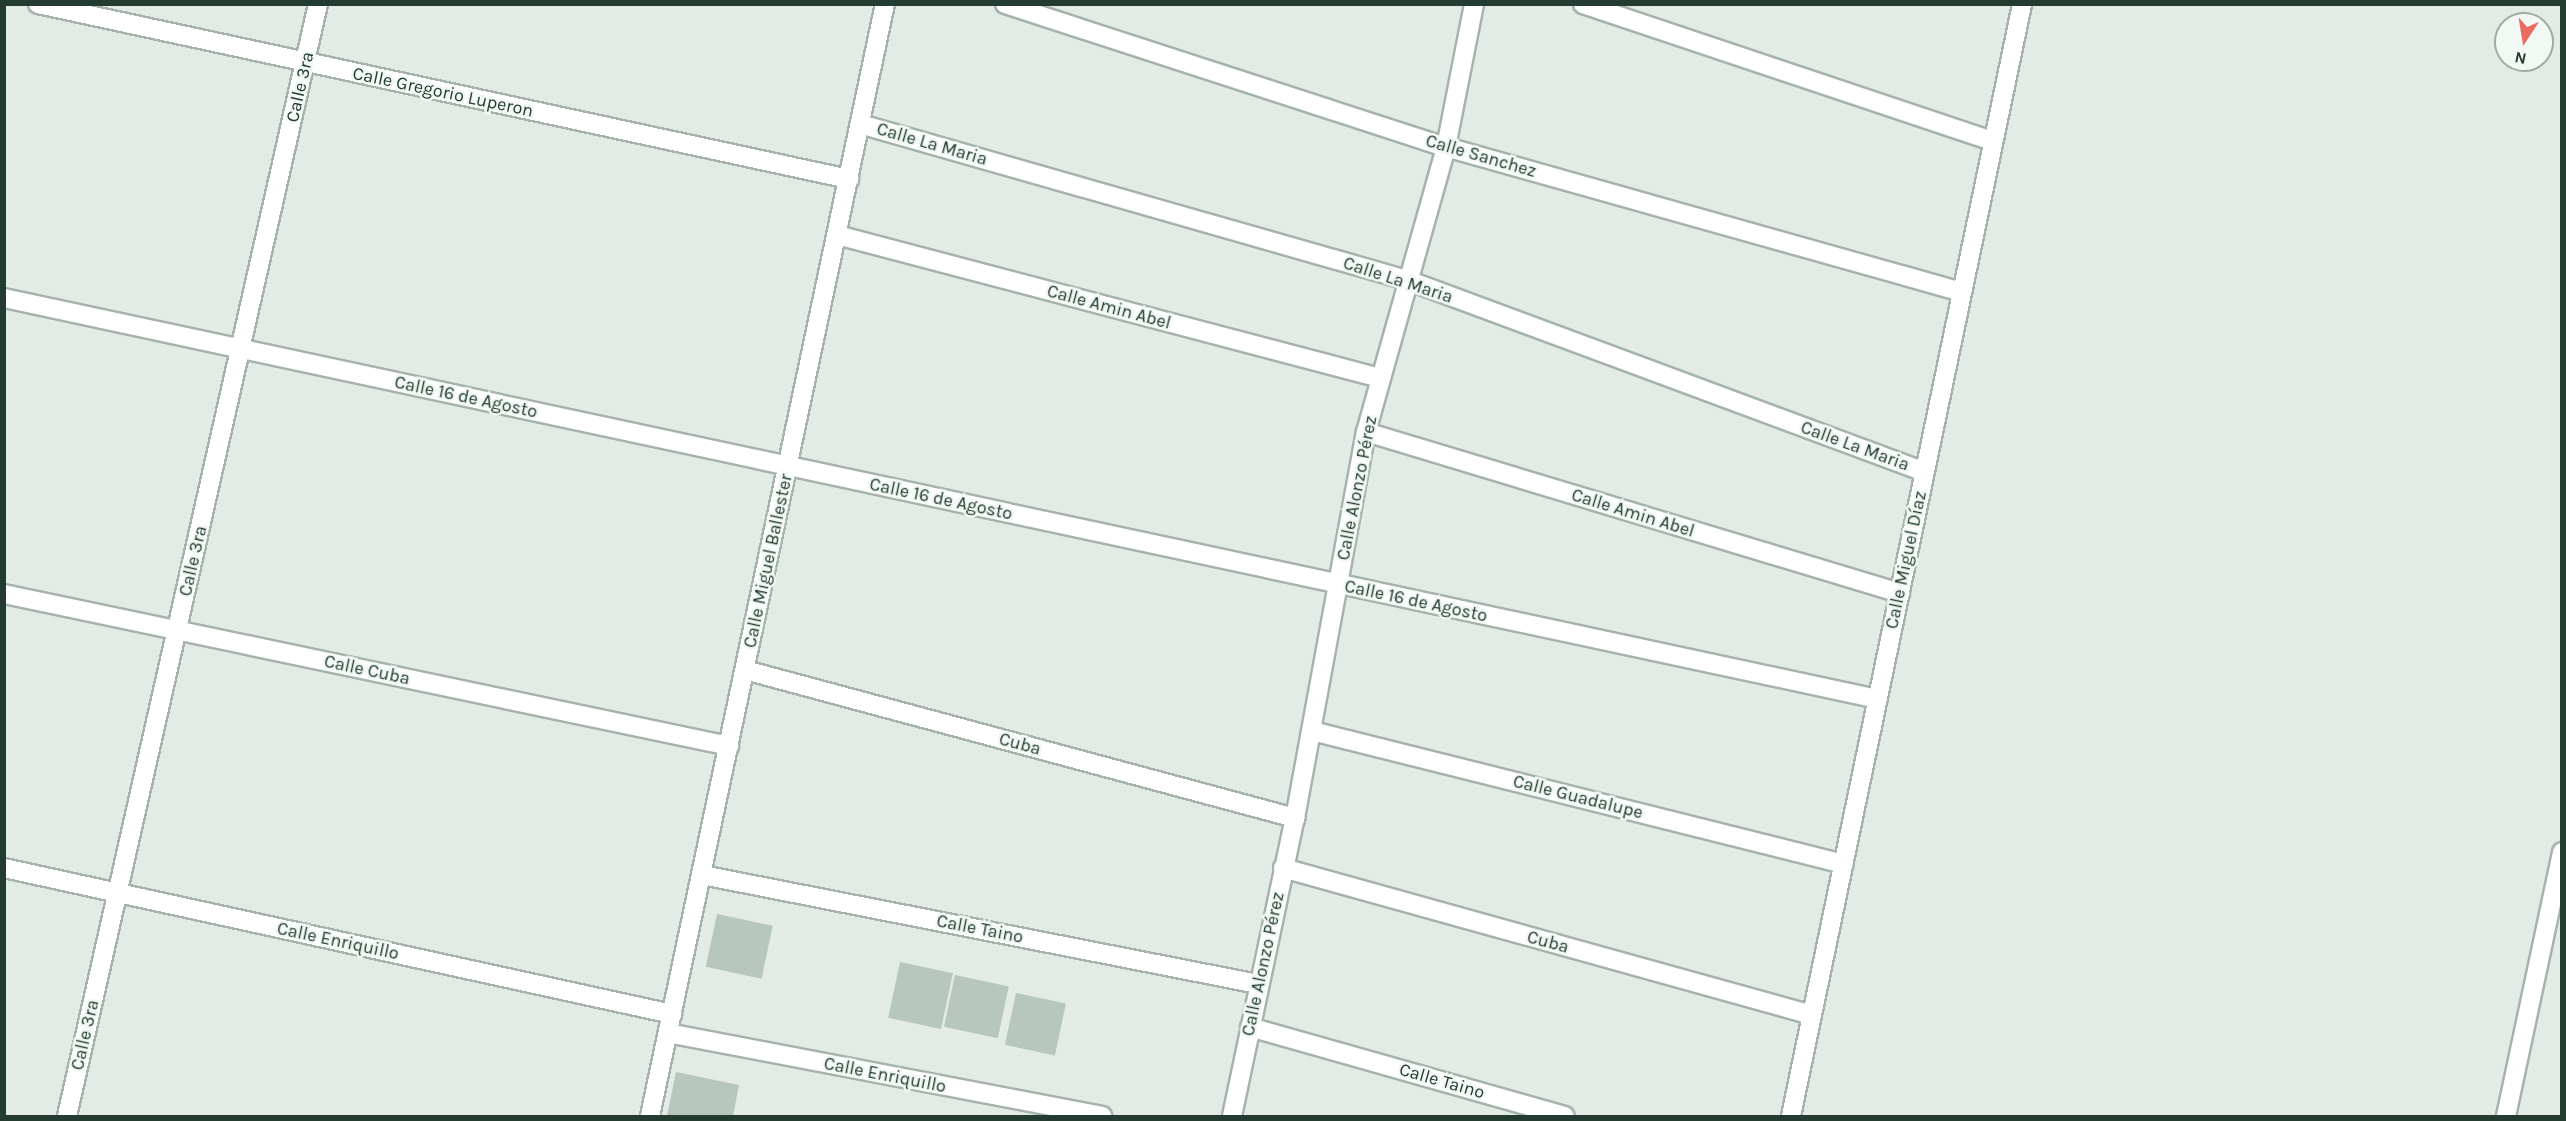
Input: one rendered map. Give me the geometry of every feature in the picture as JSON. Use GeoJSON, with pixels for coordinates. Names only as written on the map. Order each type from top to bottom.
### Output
{"type":"FeatureCollection","features":[{"type":"Feature","properties":{"kind":"street","name":"Calle Gregorio Luperon"},"geometry":{"type":"LineString","coordinates":[[38,4],[849,179]]}},
{"type":"Feature","properties":{"kind":"street","name":"Calle 3ra"},"geometry":{"type":"LineString","coordinates":[[67,1116],[318,4]]}},
{"type":"Feature","properties":{"kind":"street","name":"Calle Miguel Ballester"},"geometry":{"type":"LineString","coordinates":[[651,1116],[885,4]]}},
{"type":"Feature","properties":{"kind":"street","name":"Calle Sanchez"},"geometry":{"type":"LineString","coordinates":[[1005,4],[1446,147],[1962,292]]}},
{"type":"Feature","properties":{"kind":"street","name":"Calle Alonzo Pérez"},"geometry":{"type":"LineString","coordinates":[[1232,1116],[1258,984],[1295,818],[1340,584],[1366,432],[1446,147],[1474,4]]}},
{"type":"Feature","properties":{"kind":"street"},"geometry":{"type":"LineString","coordinates":[[1584,4],[1993,141]]}},
{"type":"Feature","properties":{"kind":"street","name":"Calle Miguel Díaz"},"geometry":{"type":"LineString","coordinates":[[1791,1116],[2022,4]]}},
{"type":"Feature","properties":{"kind":"street","name":"Calle La Maria"},"geometry":{"type":"LineString","coordinates":[[860,124],[1407,280],[1925,472]]}},
{"type":"Feature","properties":{"kind":"street","name":"Calle Amin Abel"},"geometry":{"type":"LineString","coordinates":[[837,235],[1380,378]]}},
{"type":"Feature","properties":{"kind":"street","name":"Calle 16 de Agosto"},"geometry":{"type":"LineString","coordinates":[[4,298],[1878,699]]}},
{"type":"Feature","properties":{"kind":"street","name":"Calle Amin Abel"},"geometry":{"type":"LineString","coordinates":[[1366,432],[1900,593]]}},
{"type":"Feature","properties":{"kind":"street","name":"Calle Cuba"},"geometry":{"type":"LineString","coordinates":[[4,594],[729,746]]}},
{"type":"Feature","properties":{"kind":"street","name":"Cuba"},"geometry":{"type":"LineString","coordinates":[[745,670],[1295,818]]}},
{"type":"Feature","properties":{"kind":"street","name":"Calle Guadalupe"},"geometry":{"type":"LineString","coordinates":[[1312,731],[1844,864]]}},
{"type":"Feature","properties":{"kind":"street"},"geometry":{"type":"LineString","coordinates":[[2506,1116],[2562,852]]}},
{"type":"Feature","properties":{"kind":"street","name":"Calle Enriquillo"},"geometry":{"type":"LineString","coordinates":[[4,868],[672,1014]]}},
{"type":"Feature","properties":{"kind":"street","name":"Cuba"},"geometry":{"type":"LineString","coordinates":[[1283,868],[1812,1015]]}},
{"type":"Feature","properties":{"kind":"street","name":"Calle Taino"},"geometry":{"type":"LineString","coordinates":[[702,875],[1258,984]]}},
{"type":"Feature","properties":{"kind":"street","name":"Calle Taino"},"geometry":{"type":"LineString","coordinates":[[1250,1026],[1565,1116]]}},
{"type":"Feature","properties":{"kind":"street","name":"Calle Enriquillo"},"geometry":{"type":"LineString","coordinates":[[668,1033],[1102,1116]]}},
{"type":"Feature","properties":{"kind":"building"},"geometry":{"type":"Polygon","coordinates":[[[717,914],[773,926],[762,979],[706,967],[717,914]]]}},
{"type":"Feature","properties":{"kind":"building"},"geometry":{"type":"Polygon","coordinates":[[[900,962],[953,973],[941,1029],[888,1018],[900,962]]]}},
{"type":"Feature","properties":{"kind":"building"},"geometry":{"type":"Polygon","coordinates":[[[955,975],[1009,986],[998,1038],[944,1027],[955,975]]]}},
{"type":"Feature","properties":{"kind":"building"},"geometry":{"type":"Polygon","coordinates":[[[1016,993],[1066,1004],[1055,1055],[1005,1045],[1016,993]]]}},
{"type":"Feature","properties":{"kind":"building"},"geometry":{"type":"Polygon","coordinates":[[[676,1072],[739,1085],[733,1116],[667,1116],[676,1072]]]}}]}
